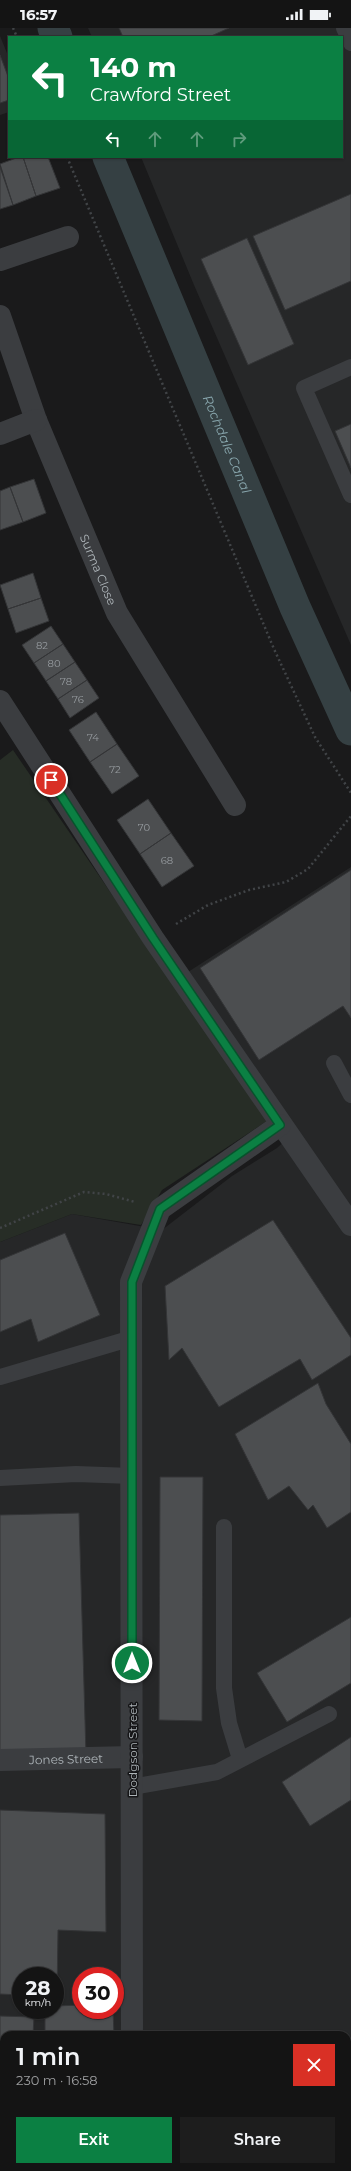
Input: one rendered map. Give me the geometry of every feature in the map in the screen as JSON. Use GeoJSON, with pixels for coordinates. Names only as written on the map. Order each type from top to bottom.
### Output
{"type":"FeatureCollection","features":[{"type":"Feature","properties":{"kind":"street"},"geometry":{"type":"LineString","coordinates":[[0,260],[68,237]]}},
{"type":"Feature","properties":{"kind":"street","name":"Surma Close"},"geometry":{"type":"LineString","coordinates":[[0,316],[36,420],[117,613],[235,805]]}},
{"type":"Feature","properties":{"kind":"street"},"geometry":{"type":"LineString","coordinates":[[0,434],[36,420]]}},
{"type":"Feature","properties":{"kind":"street"},"geometry":{"type":"LineString","coordinates":[[0,701],[153,938],[280,1125],[351,1225]]}},
{"type":"Feature","properties":{"kind":"street"},"geometry":{"type":"LineString","coordinates":[[160,1209],[280,1125]]}},
{"type":"Feature","properties":{"kind":"street","name":"Dodgson Street"},"geometry":{"type":"LineString","coordinates":[[132,2031],[132,1282],[160,1209]]}},
{"type":"Feature","properties":{"kind":"street","name":"Jones Street"},"geometry":{"type":"LineString","coordinates":[[0,1760],[132,1757]]}},
{"type":"Feature","properties":{"kind":"lane"},"geometry":{"type":"LineString","coordinates":[[344,28],[351,43]]}},
{"type":"Feature","properties":{"kind":"lane"},"geometry":{"type":"LineString","coordinates":[[351,367],[304,388],[351,495]]}},
{"type":"Feature","properties":{"kind":"lane"},"geometry":{"type":"LineString","coordinates":[[334,1064],[351,1095]]}},
{"type":"Feature","properties":{"kind":"lane"},"geometry":{"type":"LineString","coordinates":[[0,1377],[132,1338]]}},
{"type":"Feature","properties":{"kind":"lane"},"geometry":{"type":"LineString","coordinates":[[0,1478],[76,1474],[132,1476]]}},
{"type":"Feature","properties":{"kind":"lane"},"geometry":{"type":"LineString","coordinates":[[224,1527],[224,1688],[229,1723],[240,1759]]}},
{"type":"Feature","properties":{"kind":"lane"},"geometry":{"type":"LineString","coordinates":[[132,1787],[217,1772],[329,1714]]}},
{"type":"Feature","properties":{"kind":"path"},"geometry":{"type":"LineString","coordinates":[[67,158],[274,648],[315,737],[351,793]]}},
{"type":"Feature","properties":{"kind":"path"},"geometry":{"type":"LineString","coordinates":[[153,938],[208,905],[249,890],[286,882],[308,869],[351,816]]}},
{"type":"Feature","properties":{"kind":"path"},"geometry":{"type":"LineString","coordinates":[[0,1228],[84,1192],[106,1194],[160,1209]]}},
{"type":"Feature","properties":{"kind":"shaded area"},"geometry":{"type":"Polygon","coordinates":[[[88,28],[351,28],[351,645],[194,285],[141,158],[343,158],[343,36],[92,36],[88,28]]]}},
{"type":"Feature","properties":{"kind":"shaded area"},"geometry":{"type":"Polygon","coordinates":[[[0,36],[8,56],[8,112],[0,115],[0,36]]]}},
{"type":"Feature","properties":{"kind":"shaded area"},"geometry":{"type":"Polygon","coordinates":[[[13,750],[267,1121],[162,1190],[141,1225],[72,1214],[0,1242],[0,760],[13,750]]]}},
{"type":"Feature","properties":{"kind":"shaded area"},"geometry":{"type":"Polygon","coordinates":[[[351,867],[351,2031],[0,2031],[0,1242],[72,1214],[162,1230],[232,1176],[277,1148],[292,1134],[188,972],[351,867]]]}},
{"type":"Feature","properties":{"kind":"building"},"geometry":{"type":"Polygon","coordinates":[[[119,28],[229,28],[211,36],[123,36],[119,28]]]}},
{"type":"Feature","properties":{"kind":"building"},"geometry":{"type":"Polygon","coordinates":[[[0,55],[8,76],[8,100],[0,103],[0,55]]]}},
{"type":"Feature","properties":{"kind":"building"},"geometry":{"type":"Polygon","coordinates":[[[16,158],[23,158],[36,196],[13,205],[0,164],[16,158]]]}},
{"type":"Feature","properties":{"kind":"building"},"geometry":{"type":"Polygon","coordinates":[[[23,158],[48,158],[60,188],[36,196],[23,158]]]}},
{"type":"Feature","properties":{"kind":"building"},"geometry":{"type":"Polygon","coordinates":[[[0,167],[13,205],[0,209],[0,167]]]}},
{"type":"Feature","properties":{"kind":"building"},"geometry":{"type":"Polygon","coordinates":[[[351,194],[351,281],[285,310],[253,236],[351,194]]]}},
{"type":"Feature","properties":{"kind":"building"},"geometry":{"type":"Polygon","coordinates":[[[247,238],[294,344],[248,365],[201,259],[247,238]]]}},
{"type":"Feature","properties":{"kind":"building"},"geometry":{"type":"Polygon","coordinates":[[[351,424],[351,468],[335,431],[351,424]]]}},
{"type":"Feature","properties":{"kind":"building"},"geometry":{"type":"Polygon","coordinates":[[[34,479],[46,513],[23,522],[10,487],[34,479]]]}},
{"type":"Feature","properties":{"kind":"building"},"geometry":{"type":"Polygon","coordinates":[[[10,487],[23,522],[0,530],[0,491],[10,487]]]}},
{"type":"Feature","properties":{"kind":"building"},"geometry":{"type":"Polygon","coordinates":[[[33,573],[41,598],[8,609],[0,585],[33,573]]]}},
{"type":"Feature","properties":{"kind":"building"},"geometry":{"type":"Polygon","coordinates":[[[41,598],[49,621],[16,633],[8,609],[41,598]]]}},
{"type":"Feature","properties":{"kind":"building"},"geometry":{"type":"Polygon","coordinates":[[[51,626],[63,644],[34,663],[22,645],[51,626]]]}},
{"type":"Feature","properties":{"kind":"building"},"geometry":{"type":"Polygon","coordinates":[[[63,644],[75,662],[46,681],[34,663],[63,644]]]}},
{"type":"Feature","properties":{"kind":"building"},"geometry":{"type":"Polygon","coordinates":[[[75,662],[87,680],[58,699],[46,681],[75,662]]]}},
{"type":"Feature","properties":{"kind":"building"},"geometry":{"type":"Polygon","coordinates":[[[87,680],[99,698],[70,718],[58,699],[87,680]]]}},
{"type":"Feature","properties":{"kind":"building"},"geometry":{"type":"Polygon","coordinates":[[[96,712],[117,744],[90,762],[69,730],[96,712]]]}},
{"type":"Feature","properties":{"kind":"building"},"geometry":{"type":"Polygon","coordinates":[[[117,744],[139,776],[112,794],[90,762],[117,744]]]}},
{"type":"Feature","properties":{"kind":"building"},"geometry":{"type":"Polygon","coordinates":[[[148,799],[171,833],[140,854],[117,820],[148,799]]]}},
{"type":"Feature","properties":{"kind":"building"},"geometry":{"type":"Polygon","coordinates":[[[171,833],[194,866],[162,887],[140,854],[171,833]]]}},
{"type":"Feature","properties":{"kind":"building"},"geometry":{"type":"Polygon","coordinates":[[[351,870],[351,1018],[343,1006],[259,1060],[200,968],[351,870]]]}},
{"type":"Feature","properties":{"kind":"building"},"geometry":{"type":"Polygon","coordinates":[[[273,1220],[351,1338],[351,1355],[312,1380],[300,1359],[219,1407],[182,1348],[169,1360],[165,1286],[273,1220]]]}},
{"type":"Feature","properties":{"kind":"building"},"geometry":{"type":"Polygon","coordinates":[[[65,1233],[100,1315],[38,1342],[31,1319],[0,1332],[0,1260],[65,1233]]]}},
{"type":"Feature","properties":{"kind":"building"},"geometry":{"type":"Polygon","coordinates":[[[318,1383],[326,1404],[351,1444],[351,1512],[327,1528],[313,1505],[308,1510],[289,1486],[268,1500],[235,1434],[318,1383]]]}},
{"type":"Feature","properties":{"kind":"building"},"geometry":{"type":"Polygon","coordinates":[[[160,1477],[203,1477],[202,1721],[159,1720],[160,1477]]]}},
{"type":"Feature","properties":{"kind":"building"},"geometry":{"type":"Polygon","coordinates":[[[79,1513],[86,1755],[0,1757],[0,1515],[79,1513]]]}},
{"type":"Feature","properties":{"kind":"building"},"geometry":{"type":"Polygon","coordinates":[[[351,1617],[351,1683],[287,1722],[257,1673],[351,1617]]]}},
{"type":"Feature","properties":{"kind":"building"},"geometry":{"type":"Polygon","coordinates":[[[351,1737],[351,1800],[310,1826],[282,1782],[351,1737]]]}},
{"type":"Feature","properties":{"kind":"building"},"geometry":{"type":"Polygon","coordinates":[[[0,1810],[105,1814],[106,1932],[58,1930],[57,1967],[12,1967],[12,1995],[0,1994],[0,1810]]]}},
{"type":"Feature","properties":{"kind":"building"},"geometry":{"type":"Polygon","coordinates":[[[72,2005],[72,2019],[113,2019],[114,2031],[45,2031],[45,2019],[64,2019],[64,2006],[72,2005]]]}},
{"type":"Feature","properties":{"kind":"building"},"geometry":{"type":"Polygon","coordinates":[[[0,2016],[12,2016],[12,2019],[34,2019],[33,2031],[0,2031],[0,2016]]]}},
{"type":"Feature","properties":{"kind":"waterway","name":"Rochdale Canal"},"geometry":{"type":"LineString","coordinates":[[53,28],[57,36]]}},
{"type":"Feature","properties":{"kind":"waterway","name":"Rochdale Canal"},"geometry":{"type":"LineString","coordinates":[[108,158],[295,607],[351,730]]}},
{"type":"Feature","properties":{"kind":"route"},"geometry":{"type":"LineString","coordinates":[[51,780],[153,938],[280,1125],[160,1209],[132,1282],[132,1663]]}}]}
